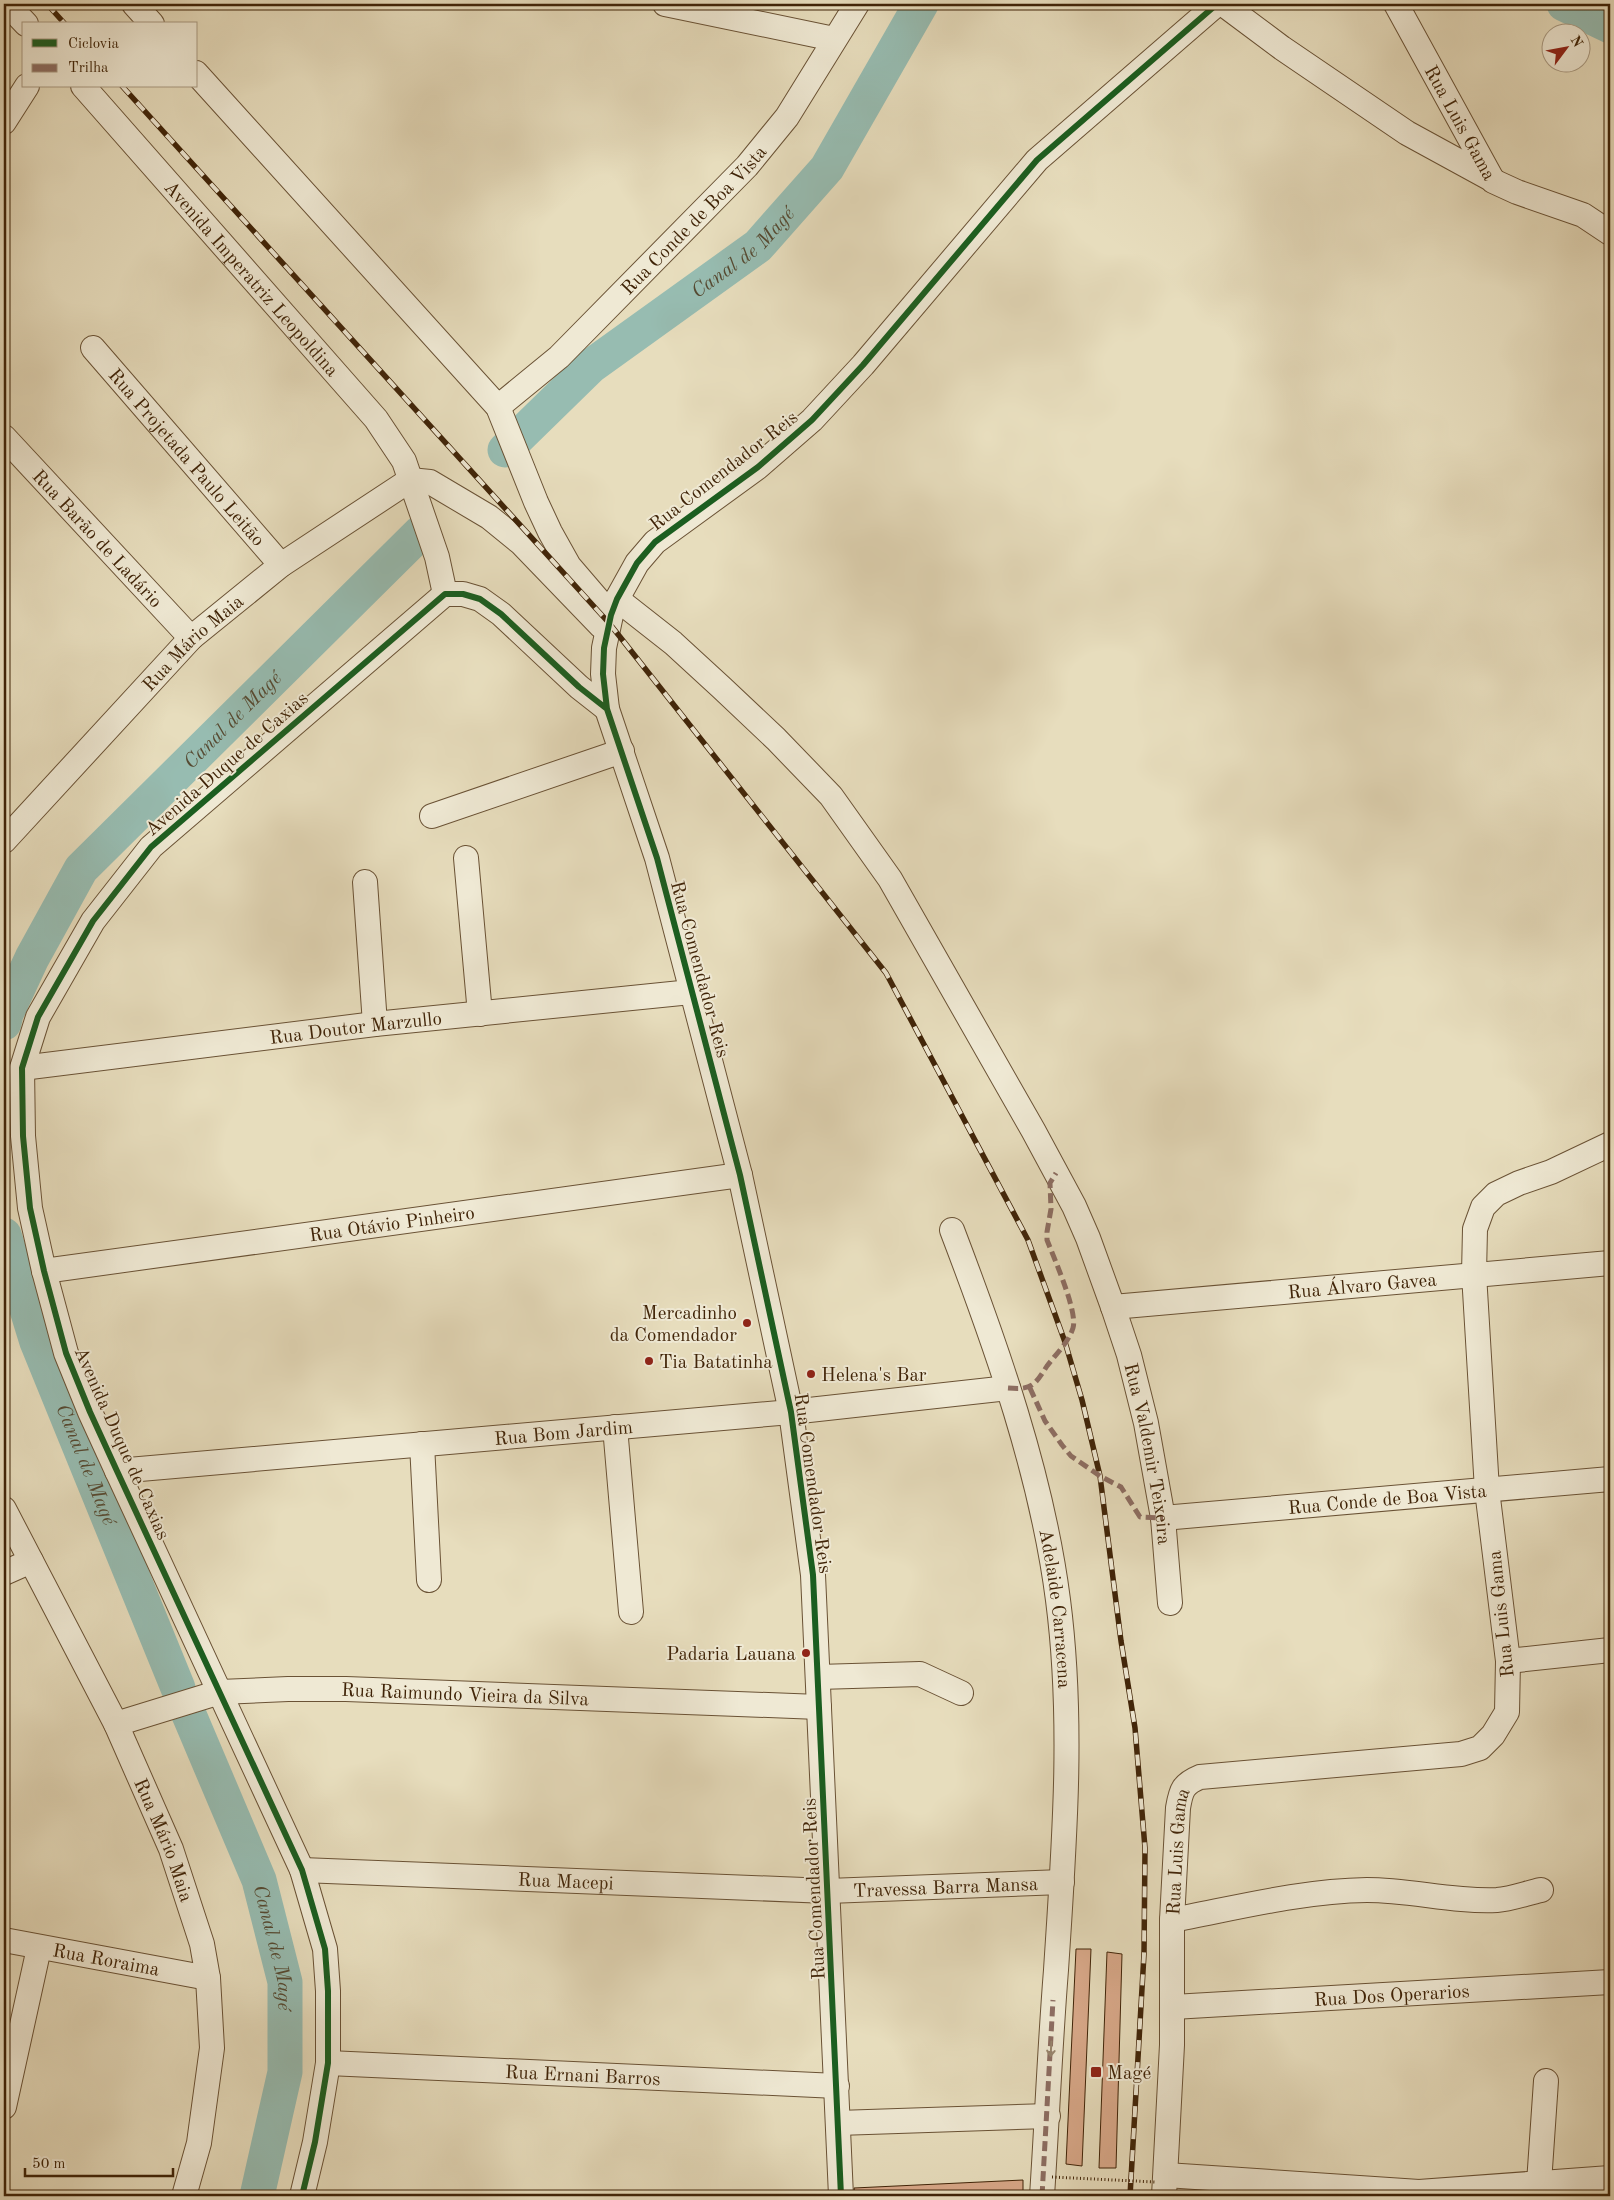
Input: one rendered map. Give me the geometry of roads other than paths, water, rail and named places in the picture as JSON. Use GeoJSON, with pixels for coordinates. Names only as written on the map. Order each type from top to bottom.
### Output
{"type":"FeatureCollection","features":[{"type":"Feature","properties":{"kind":"street"},"geometry":{"type":"LineString","coordinates":[[7,4],[24,22]]}},
{"type":"Feature","properties":{"kind":"street"},"geometry":{"type":"LineString","coordinates":[[134,4],[150,22]]}},
{"type":"Feature","properties":{"kind":"street"},"geometry":{"type":"LineString","coordinates":[[665,4],[834,39]]}},
{"type":"Feature","properties":{"kind":"street","name":"Rua Conde de Boa Vista"},"geometry":{"type":"LineString","coordinates":[[498,408],[559,357],[748,166],[787,118],[857,4]]}},
{"type":"Feature","properties":{"kind":"street","name":"Rua Comendador Reis"},"geometry":{"type":"LineString","coordinates":[[842,2196],[813,1575],[791,1412],[740,1175],[657,858],[607,709],[603,674],[604,648],[612,615],[637,563],[655,542],[758,467],[818,413],[863,365],[1037,160],[1217,4]]}},
{"type":"Feature","properties":{"kind":"street"},"geometry":{"type":"LineString","coordinates":[[1223,4],[1282,48],[1407,133],[1493,180]]}},
{"type":"Feature","properties":{"kind":"street","name":"Rua Luis Gama"},"geometry":{"type":"LineString","coordinates":[[1396,4],[1493,180],[1516,192],[1583,215],[1610,234]]}},
{"type":"Feature","properties":{"kind":"street"},"geometry":{"type":"LineString","coordinates":[[198,75],[498,408],[536,502],[569,566],[612,615]]}},
{"type":"Feature","properties":{"kind":"street"},"geometry":{"type":"LineString","coordinates":[[4,122],[26,88]]}},
{"type":"Feature","properties":{"kind":"street","name":"Avenida Imperatriz Leopoldina"},"geometry":{"type":"LineString","coordinates":[[85,88],[376,419],[394,444],[404,462],[437,557],[445,594]]}},
{"type":"Feature","properties":{"kind":"street","name":"Rua Projetada Paulo Leitão"},"geometry":{"type":"LineString","coordinates":[[93,348],[281,565]]}},
{"type":"Feature","properties":{"kind":"street","name":"Rua Barão de Ladário"},"geometry":{"type":"LineString","coordinates":[[4,438],[191,638]]}},
{"type":"Feature","properties":{"kind":"street"},"geometry":{"type":"LineString","coordinates":[[410,480],[430,482],[490,518],[612,615]]}},
{"type":"Feature","properties":{"kind":"street","name":"Rua Mário Maia"},"geometry":{"type":"LineString","coordinates":[[4,841],[191,638],[281,565],[410,480]]}},
{"type":"Feature","properties":{"kind":"street"},"geometry":{"type":"LineString","coordinates":[[445,594],[463,594],[480,599],[501,614],[579,688],[607,709]]}},
{"type":"Feature","properties":{"kind":"street","name":"Avenida Duque de Caxias"},"geometry":{"type":"LineString","coordinates":[[302,2196],[315,2142],[328,2063],[328,1991],[325,1949],[302,1870],[90,1412],[66,1353],[44,1271],[29,1199],[23,1136],[22,1068],[38,1017],[88,929],[151,847],[445,594]]}},
{"type":"Feature","properties":{"kind":"street","name":"Rua Valdemir Teixeira"},"geometry":{"type":"LineString","coordinates":[[612,615],[673,643],[776,739],[831,796],[890,879],[1061,1181],[1088,1238],[1114,1307],[1146,1423],[1163,1518],[1170,1603]]}},
{"type":"Feature","properties":{"kind":"street"},"geometry":{"type":"LineString","coordinates":[[432,816],[622,751]]}},
{"type":"Feature","properties":{"kind":"street"},"geometry":{"type":"LineString","coordinates":[[466,858],[480,1014]]}},
{"type":"Feature","properties":{"kind":"street"},"geometry":{"type":"LineString","coordinates":[[365,882],[375,1024]]}},
{"type":"Feature","properties":{"kind":"street","name":"Rua Doutor Marzullo"},"geometry":{"type":"LineString","coordinates":[[22,1068],[375,1024],[691,992]]}},
{"type":"Feature","properties":{"kind":"street","name":"Rua Luis Gama"},"geometry":{"type":"LineString","coordinates":[[1162,2184],[1172,2045],[1172,1920],[1178,1808],[1181,1794],[1188,1782],[1200,1777],[1461,1754],[1480,1748],[1493,1735],[1507,1712],[1508,1661],[1487,1490],[1474,1274],[1475,1229],[1483,1207],[1496,1194],[1519,1182],[1551,1172],[1610,1144]]}},
{"type":"Feature","properties":{"kind":"street","name":"Rua Otávio Pinheiro"},"geometry":{"type":"LineString","coordinates":[[44,1271],[740,1175]]}},
{"type":"Feature","properties":{"kind":"street","name":"Adelaide Carracena"},"geometry":{"type":"LineString","coordinates":[[952,1230],[1008,1388],[1043,1518],[1058,1597],[1066,1695],[1066,1788],[1048,2116],[1047,2187]]}},
{"type":"Feature","properties":{"kind":"street","name":"Rua Álvaro Gavea"},"geometry":{"type":"LineString","coordinates":[[1114,1307],[1610,1263]]}},
{"type":"Feature","properties":{"kind":"street","name":"Rua Bom Jardim"},"geometry":{"type":"LineString","coordinates":[[117,1471],[791,1412],[1008,1388]]}},
{"type":"Feature","properties":{"kind":"street"},"geometry":{"type":"LineString","coordinates":[[615,1427],[631,1612]]}},
{"type":"Feature","properties":{"kind":"street"},"geometry":{"type":"LineString","coordinates":[[422,1444],[429,1580]]}},
{"type":"Feature","properties":{"kind":"street","name":"Rua Conde de Boa Vista"},"geometry":{"type":"LineString","coordinates":[[1163,1518],[1610,1479]]}},
{"type":"Feature","properties":{"kind":"street","name":"Rua Mário Maia"},"geometry":{"type":"LineString","coordinates":[[4,1509],[116,1724],[171,1849],[202,1944],[208,1978],[212,2048],[199,2143],[184,2196]]}},
{"type":"Feature","properties":{"kind":"street"},"geometry":{"type":"LineString","coordinates":[[4,1573],[31,1560]]}},
{"type":"Feature","properties":{"kind":"street"},"geometry":{"type":"LineString","coordinates":[[1508,1661],[1610,1650]]}},
{"type":"Feature","properties":{"kind":"street"},"geometry":{"type":"LineString","coordinates":[[818,1677],[920,1674],[961,1693]]}},
{"type":"Feature","properties":{"kind":"street","name":"Rua Raimundo Vieira da Silva"},"geometry":{"type":"LineString","coordinates":[[116,1724],[220,1692],[288,1689],[346,1689],[819,1707]]}},
{"type":"Feature","properties":{"kind":"street","name":"Rua Macepi"},"geometry":{"type":"LineString","coordinates":[[302,1870],[828,1891]]}},
{"type":"Feature","properties":{"kind":"street","name":"Travessa Barra Mansa"},"geometry":{"type":"LineString","coordinates":[[828,1891],[1062,1882]]}},
{"type":"Feature","properties":{"kind":"street"},"geometry":{"type":"LineString","coordinates":[[1172,1920],[1303,1895],[1368,1890],[1469,1900],[1499,1900],[1541,1890]]}},
{"type":"Feature","properties":{"kind":"street","name":"Rua Roraima"},"geometry":{"type":"LineString","coordinates":[[4,1940],[208,1978]]}},
{"type":"Feature","properties":{"kind":"street"},"geometry":{"type":"LineString","coordinates":[[4,2107],[39,1948]]}},
{"type":"Feature","properties":{"kind":"street","name":"Rua Dos Operarios"},"geometry":{"type":"LineString","coordinates":[[1172,2006],[1610,1982]]}},
{"type":"Feature","properties":{"kind":"street","name":"Rua Ernani Barros"},"geometry":{"type":"LineString","coordinates":[[328,2063],[837,2086]]}},
{"type":"Feature","properties":{"kind":"street"},"geometry":{"type":"LineString","coordinates":[[1538,2183],[1546,2082]]}},
{"type":"Feature","properties":{"kind":"street"},"geometry":{"type":"LineString","coordinates":[[838,2124],[1048,2116]]}},
{"type":"Feature","properties":{"kind":"street"},"geometry":{"type":"LineString","coordinates":[[1162,2184],[1419,2194],[1610,2178]]}},
{"type":"Feature","properties":{"kind":"waterway","name":"Canal de Magé"},"geometry":{"type":"LineString","coordinates":[[505,450],[591,366],[758,246],[827,168],[921,4]]}},
{"type":"Feature","properties":{"kind":"waterway","name":"Canal de Magé"},"geometry":{"type":"LineString","coordinates":[[1564,4],[1610,26]]}},
{"type":"Feature","properties":{"kind":"waterway","name":"Canal de Magé"},"geometry":{"type":"LineString","coordinates":[[4,1023],[6,1014],[32,958],[81,869],[420,533]]}},
{"type":"Feature","properties":{"kind":"waterway","name":"Canal de Magé"},"geometry":{"type":"LineString","coordinates":[[4,1235],[37,1342],[178,1688]]}},
{"type":"Feature","properties":{"kind":"waterway","name":"Canal de Magé"},"geometry":{"type":"LineString","coordinates":[[187,1710],[259,1880],[285,1982],[285,2072],[257,2196]]}},
{"type":"Feature","properties":{"kind":"railway"},"geometry":{"type":"LineString","coordinates":[[47,4],[63,22]]}},
{"type":"Feature","properties":{"kind":"railway"},"geometry":{"type":"LineString","coordinates":[[124,88],[609,623],[886,973],[1028,1240],[1065,1342],[1082,1400],[1100,1476],[1121,1641],[1135,1728],[1145,1848],[1144,1954],[1130,2196]]}},
{"type":"Feature","properties":{"kind":"place","name":"Mercadinho da Comendador"},"geometry":{"type":"Point","coordinates":[747,1323]}},
{"type":"Feature","properties":{"kind":"place","name":"Tia Batatinha"},"geometry":{"type":"Point","coordinates":[649,1361]}},
{"type":"Feature","properties":{"kind":"place","name":"Helena's Bar"},"geometry":{"type":"Point","coordinates":[811,1374]}},
{"type":"Feature","properties":{"kind":"place","name":"Padaria Lauana"},"geometry":{"type":"Point","coordinates":[806,1653]}},
{"type":"Feature","properties":{"kind":"place","name":"Magé"},"geometry":{"type":"Point","coordinates":[1096,2072]}}]}
